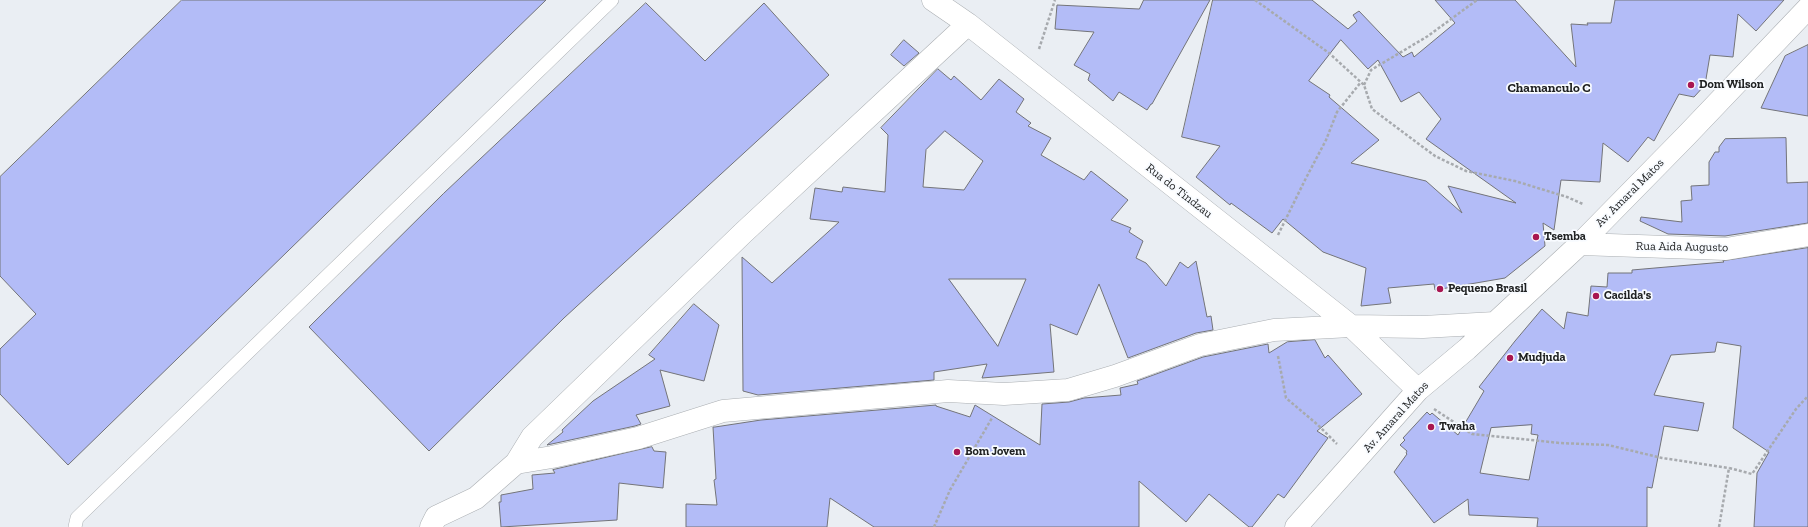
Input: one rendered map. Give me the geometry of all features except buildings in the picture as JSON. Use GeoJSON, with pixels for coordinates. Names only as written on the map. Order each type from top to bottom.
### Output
{"type":"FeatureCollection","features":[{"type":"Feature","properties":{"kind":"street","name":"Rua do Tindzau"},"geometry":{"type":"LineString","coordinates":[[933,0],[968,24],[1350,326],[1416,393]]}},
{"type":"Feature","properties":{"kind":"street","name":"Av. Amaral Matos"},"geometry":{"type":"LineString","coordinates":[[1296,527],[1355,463],[1416,393],[1495,323],[1580,244],[1808,8]]}},
{"type":"Feature","properties":{"kind":"street"},"geometry":{"type":"LineString","coordinates":[[431,527],[436,517],[476,498],[516,463],[537,431],[743,233],[968,24]]}},
{"type":"Feature","properties":{"kind":"street","name":"Rua Aida Augusto"},"geometry":{"type":"LineString","coordinates":[[1580,244],[1726,249],[1808,235]]}},
{"type":"Feature","properties":{"kind":"street"},"geometry":{"type":"LineString","coordinates":[[516,463],[552,457],[638,438],[723,411],[948,391],[1004,394],[1068,390],[1115,376],[1200,345],[1274,330],[1350,326],[1423,328],[1495,323]]}},
{"type":"Feature","properties":{"kind":"lane"},"geometry":{"type":"LineString","coordinates":[[75,527],[77,518],[612,0]]}},
{"type":"Feature","properties":{"kind":"path"},"geometry":{"type":"LineString","coordinates":[[1038,52],[1055,0]]}},
{"type":"Feature","properties":{"kind":"path"},"geometry":{"type":"LineString","coordinates":[[1254,0],[1329,53],[1364,85],[1372,109],[1435,156],[1466,171],[1515,181],[1567,197],[1608,216]]}},
{"type":"Feature","properties":{"kind":"path"},"geometry":{"type":"LineString","coordinates":[[1364,85],[1371,70],[1428,36],[1477,0]]}},
{"type":"Feature","properties":{"kind":"path"},"geometry":{"type":"LineString","coordinates":[[1263,257],[1283,227],[1326,140],[1337,112],[1361,82]]}},
{"type":"Feature","properties":{"kind":"path"},"geometry":{"type":"LineString","coordinates":[[1274,330],[1286,398],[1318,424],[1355,463]]}},
{"type":"Feature","properties":{"kind":"path"},"geometry":{"type":"LineString","coordinates":[[1416,393],[1472,434],[1560,443],[1608,445],[1662,458],[1729,468],[1752,474],[1796,409],[1808,396]]}},
{"type":"Feature","properties":{"kind":"path"},"geometry":{"type":"LineString","coordinates":[[934,527],[950,490],[988,427],[1004,394]]}},
{"type":"Feature","properties":{"kind":"path"},"geometry":{"type":"LineString","coordinates":[[1719,527],[1729,468]]}},
{"type":"Feature","properties":{"kind":"place","name":"Dom Wilson"},"geometry":{"type":"Point","coordinates":[1691,85]}},
{"type":"Feature","properties":{"kind":"place","name":"Tsemba"},"geometry":{"type":"Point","coordinates":[1536,237]}},
{"type":"Feature","properties":{"kind":"place","name":"Pequeno Brasil"},"geometry":{"type":"Point","coordinates":[1440,289]}},
{"type":"Feature","properties":{"kind":"place","name":"Cacilda's"},"geometry":{"type":"Point","coordinates":[1596,296]}},
{"type":"Feature","properties":{"kind":"place","name":"Mudjuda"},"geometry":{"type":"Point","coordinates":[1510,358]}},
{"type":"Feature","properties":{"kind":"place","name":"Twaha"},"geometry":{"type":"Point","coordinates":[1431,427]}},
{"type":"Feature","properties":{"kind":"place","name":"Bom Jovem"},"geometry":{"type":"Point","coordinates":[957,452]}},
{"type":"Feature","properties":{"kind":"district","name":"Chamanculo C"},"geometry":{"type":"Point","coordinates":[1549,88]}}]}
